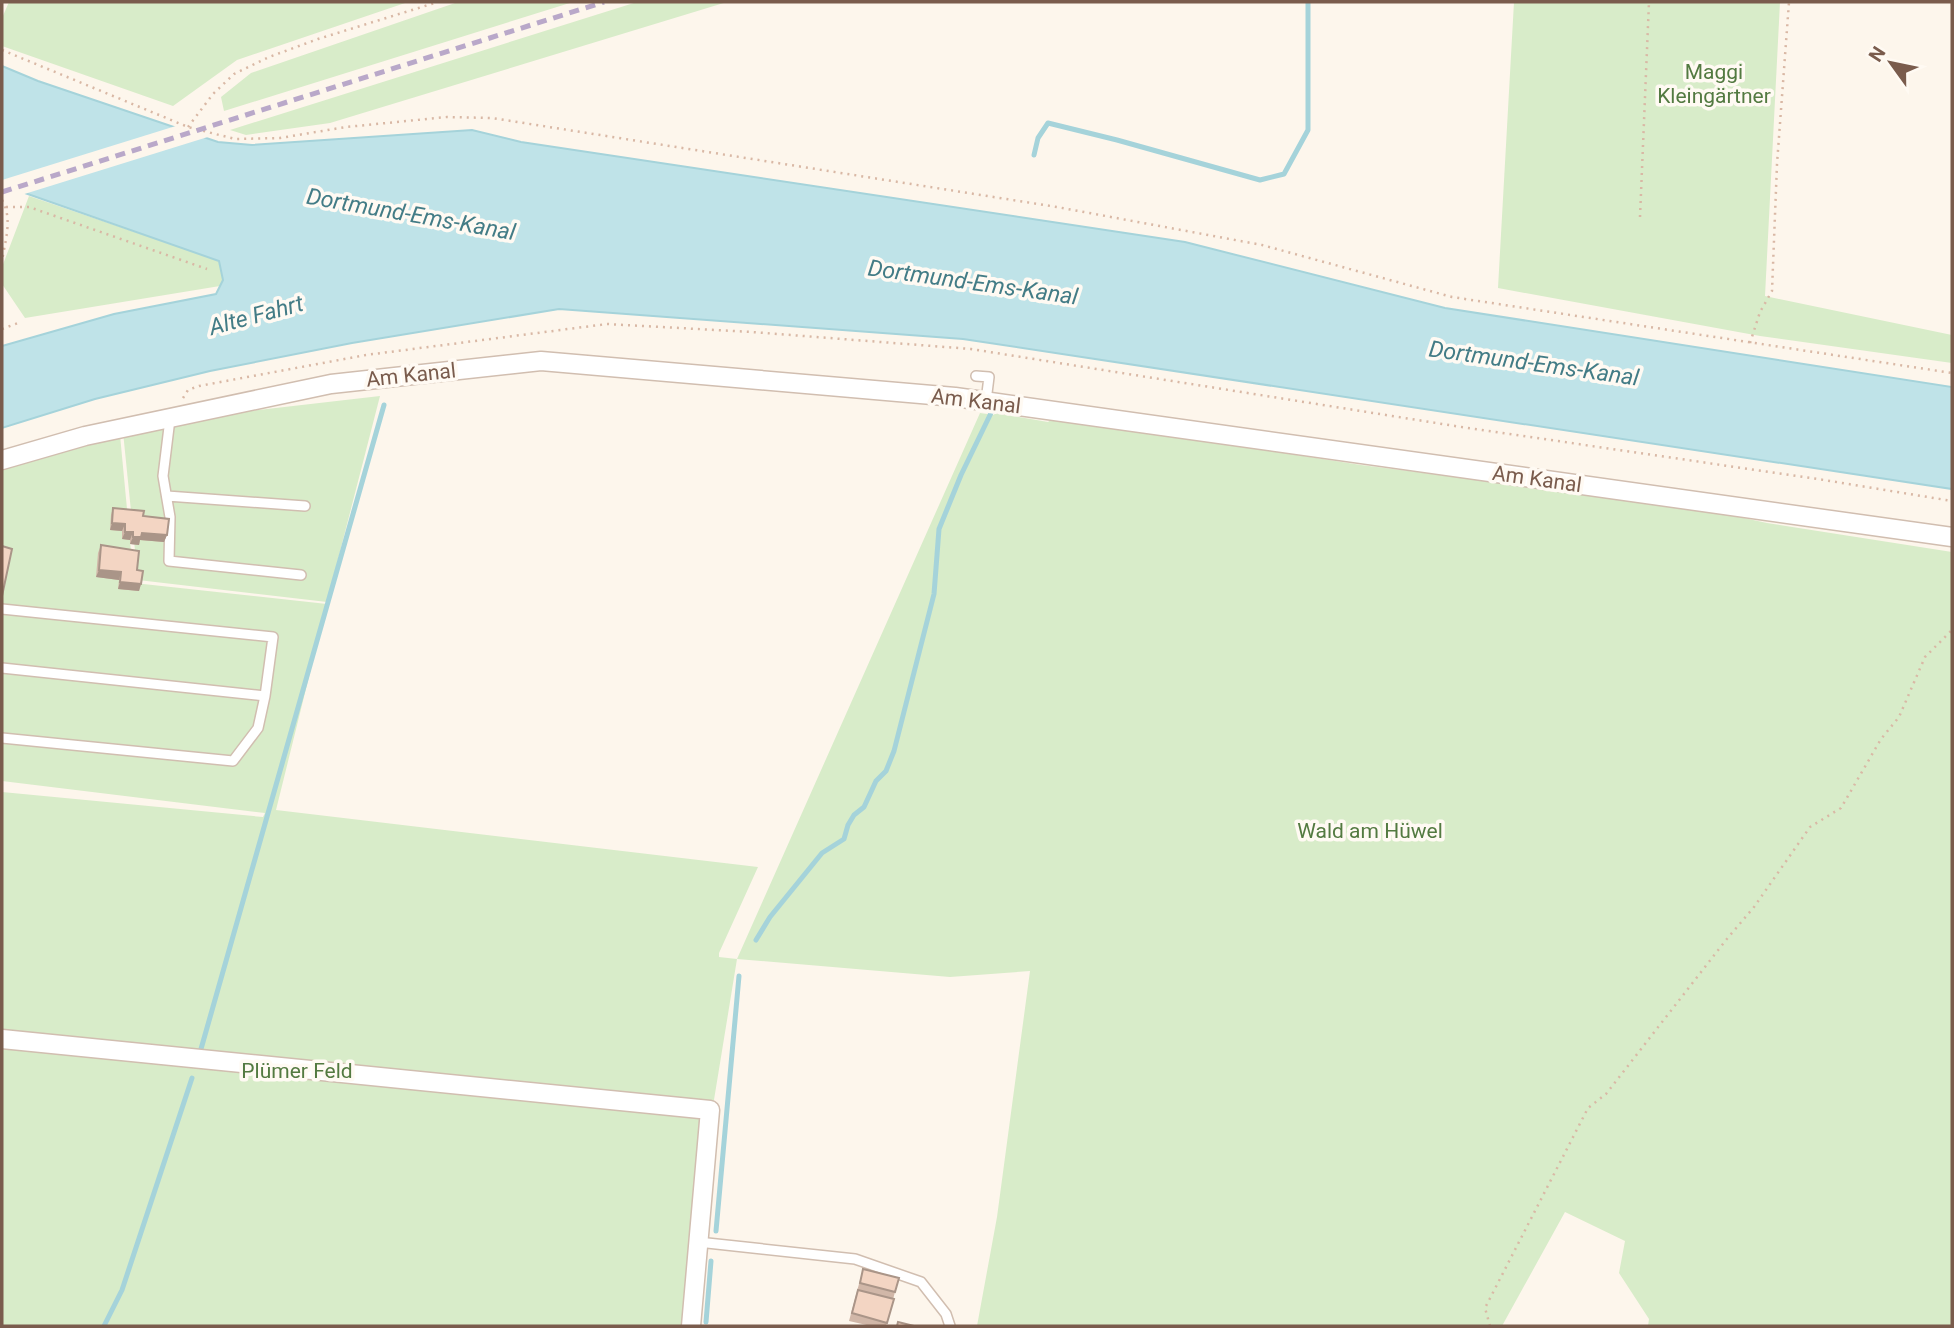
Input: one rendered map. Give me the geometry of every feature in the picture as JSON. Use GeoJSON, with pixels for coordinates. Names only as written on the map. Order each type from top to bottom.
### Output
{"type":"FeatureCollection","features":[{"type":"Feature","properties":{"kind":"street","name":"Am Kanal"},"geometry":{"type":"LineString","coordinates":[[2,460],[85,436],[331,384],[541,361],[986,401],[1952,537]]}},
{"type":"Feature","properties":{"kind":"street"},"geometry":{"type":"LineString","coordinates":[[2,1039],[710,1110],[691,1326]]}},
{"type":"Feature","properties":{"kind":"lane"},"geometry":{"type":"LineString","coordinates":[[976,376],[989,377],[986,401]]}},
{"type":"Feature","properties":{"kind":"lane"},"geometry":{"type":"LineString","coordinates":[[170,419],[163,476],[170,517],[169,561],[301,575]]}},
{"type":"Feature","properties":{"kind":"lane"},"geometry":{"type":"LineString","coordinates":[[167,496],[305,506]]}},
{"type":"Feature","properties":{"kind":"lane"},"geometry":{"type":"LineString","coordinates":[[2,610],[273,637],[258,728],[233,761],[2,738]]}},
{"type":"Feature","properties":{"kind":"lane"},"geometry":{"type":"LineString","coordinates":[[2,668],[265,696]]}},
{"type":"Feature","properties":{"kind":"lane"},"geometry":{"type":"LineString","coordinates":[[698,1242],[855,1259],[921,1282],[946,1314],[950,1326]]}},
{"type":"Feature","properties":{"kind":"path"},"geometry":{"type":"LineString","coordinates":[[188,127],[234,74],[269,57],[318,39],[438,2]]}},
{"type":"Feature","properties":{"kind":"path"},"geometry":{"type":"LineString","coordinates":[[1640,217],[1649,2]]}},
{"type":"Feature","properties":{"kind":"path"},"geometry":{"type":"LineString","coordinates":[[1751,344],[1760,312],[1772,291],[1777,164],[1789,2]]}},
{"type":"Feature","properties":{"kind":"path"},"geometry":{"type":"LineString","coordinates":[[2,50],[188,127],[235,139],[269,138],[447,117],[492,118],[1071,209],[1262,244],[1452,296],[1952,373]]}},
{"type":"Feature","properties":{"kind":"path"},"geometry":{"type":"LineString","coordinates":[[2,200],[9,222],[2,261]]}},
{"type":"Feature","properties":{"kind":"path"},"geometry":{"type":"LineString","coordinates":[[6,207],[29,207],[207,269]]}},
{"type":"Feature","properties":{"kind":"path"},"geometry":{"type":"LineString","coordinates":[[2,329],[18,323]]}},
{"type":"Feature","properties":{"kind":"path"},"geometry":{"type":"LineString","coordinates":[[170,419],[188,390],[199,386],[366,355],[607,324],[971,349],[1441,424],[1952,501]]}},
{"type":"Feature","properties":{"kind":"path"},"geometry":{"type":"LineString","coordinates":[[1490,1326],[1485,1308],[1588,1108],[1606,1094],[1754,907],[1810,827],[1841,807],[1881,739],[1899,717],[1925,657],[1952,630]]}},
{"type":"Feature","properties":{"kind":"green space"},"geometry":{"type":"Polygon","coordinates":[[[9,2],[408,2],[237,60],[173,106],[2,46],[2,18],[9,2]]]}},
{"type":"Feature","properties":{"kind":"green space"},"geometry":{"type":"Polygon","coordinates":[[[458,2],[573,2],[224,111],[221,97],[251,73],[458,2]]]}},
{"type":"Feature","properties":{"kind":"green space"},"geometry":{"type":"Polygon","coordinates":[[[637,2],[727,2],[330,123],[246,135],[230,130],[637,2]]]}},
{"type":"Feature","properties":{"kind":"green space","name":"Maggi Kleingärtner"},"geometry":{"type":"Polygon","coordinates":[[[1514,2],[1780,2],[1765,296],[1952,335],[1952,363],[1760,336],[1498,288],[1514,2]]]}},
{"type":"Feature","properties":{"kind":"green space"},"geometry":{"type":"Polygon","coordinates":[[[29,196],[220,261],[223,280],[220,286],[25,318],[2,284],[2,267],[29,196]]]}},
{"type":"Feature","properties":{"kind":"green space"},"geometry":{"type":"Polygon","coordinates":[[[380,396],[327,602],[138,580],[123,432],[181,419],[380,396]]]}},
{"type":"Feature","properties":{"kind":"green space","name":"Wald am Hüwel"},"geometry":{"type":"Polygon","coordinates":[[[980,413],[1048,422],[1054,417],[1361,465],[1693,507],[1767,523],[1952,552],[1952,1326],[1648,1326],[1649,1319],[1619,1273],[1625,1241],[1565,1212],[1502,1326],[977,1326],[997,1217],[1030,971],[950,977],[737,959],[980,413]]]}},
{"type":"Feature","properties":{"kind":"green space","name":"Plümer Feld"},"geometry":{"type":"Polygon","coordinates":[[[120,435],[134,583],[327,604],[276,810],[758,867],[719,953],[719,957],[737,959],[713,1106],[687,1326],[2,1326],[2,792],[263,817],[265,813],[2,781],[2,462],[120,435]]]}},
{"type":"Feature","properties":{"kind":"water"},"geometry":{"type":"Polygon","coordinates":[[[2,66],[38,81],[218,142],[252,145],[472,130],[521,142],[1185,242],[1445,308],[1952,387],[1952,489],[963,339],[559,309],[352,343],[210,371],[95,399],[2,428],[2,346],[114,314],[216,294],[223,280],[219,261],[2,185],[2,66]]]}},
{"type":"Feature","properties":{"kind":"pier"},"geometry":{"type":"Polygon","coordinates":[[[179,125],[211,136],[18,196],[2,189],[2,180],[179,125]]]}},
{"type":"Feature","properties":{"kind":"building"},"geometry":{"type":"Polygon","coordinates":[[[113,508],[144,511],[143,516],[169,519],[167,535],[142,533],[141,537],[133,537],[133,532],[125,532],[125,524],[112,523],[113,508]]]}},
{"type":"Feature","properties":{"kind":"building"},"geometry":{"type":"Polygon","coordinates":[[[101,545],[139,551],[137,570],[143,571],[141,584],[120,582],[121,572],[99,570],[101,545]]]}},
{"type":"Feature","properties":{"kind":"building"},"geometry":{"type":"Polygon","coordinates":[[[2,546],[12,549],[2,596],[2,546]]]}},
{"type":"Feature","properties":{"kind":"building"},"geometry":{"type":"Polygon","coordinates":[[[863,1269],[899,1278],[895,1292],[860,1283],[863,1269]]]}},
{"type":"Feature","properties":{"kind":"building"},"geometry":{"type":"Polygon","coordinates":[[[858,1290],[894,1299],[887,1323],[852,1313],[858,1290]]]}},
{"type":"Feature","properties":{"kind":"building"},"geometry":{"type":"Polygon","coordinates":[[[898,1322],[914,1326],[897,1326],[898,1322]]]}},
{"type":"Feature","properties":{"kind":"waterway"},"geometry":{"type":"LineString","coordinates":[[1034,155],[1038,138],[1048,123],[1260,180],[1284,174],[1308,130],[1308,2]]}},
{"type":"Feature","properties":{"kind":"waterway"},"geometry":{"type":"LineString","coordinates":[[201,1049],[384,405]]}},
{"type":"Feature","properties":{"kind":"waterway"},"geometry":{"type":"LineString","coordinates":[[756,940],[770,917],[822,853],[844,839],[854,815],[864,807],[876,781],[886,771],[894,751],[934,594],[939,529],[991,413]]}},
{"type":"Feature","properties":{"kind":"waterway"},"geometry":{"type":"LineString","coordinates":[[716,1231],[739,976]]}},
{"type":"Feature","properties":{"kind":"waterway"},"geometry":{"type":"LineString","coordinates":[[104,1326],[122,1290],[192,1078]]}},
{"type":"Feature","properties":{"kind":"waterway"},"geometry":{"type":"LineString","coordinates":[[706,1322],[711,1261]]}},
{"type":"Feature","properties":{"kind":"railway"},"geometry":{"type":"LineString","coordinates":[[2,192],[604,2]]}},
{"type":"Feature","properties":{"kind":"water label","name":"Dortmund-Ems-Kanal"},"geometry":{"type":"Point","coordinates":[411,214]}},
{"type":"Feature","properties":{"kind":"water label","name":"Dortmund-Ems-Kanal"},"geometry":{"type":"Point","coordinates":[973,282]}},
{"type":"Feature","properties":{"kind":"water label","name":"Alte Fahrt"},"geometry":{"type":"Point","coordinates":[256,315]}},
{"type":"Feature","properties":{"kind":"water label","name":"Dortmund-Ems-Kanal"},"geometry":{"type":"Point","coordinates":[1534,363]}}]}
